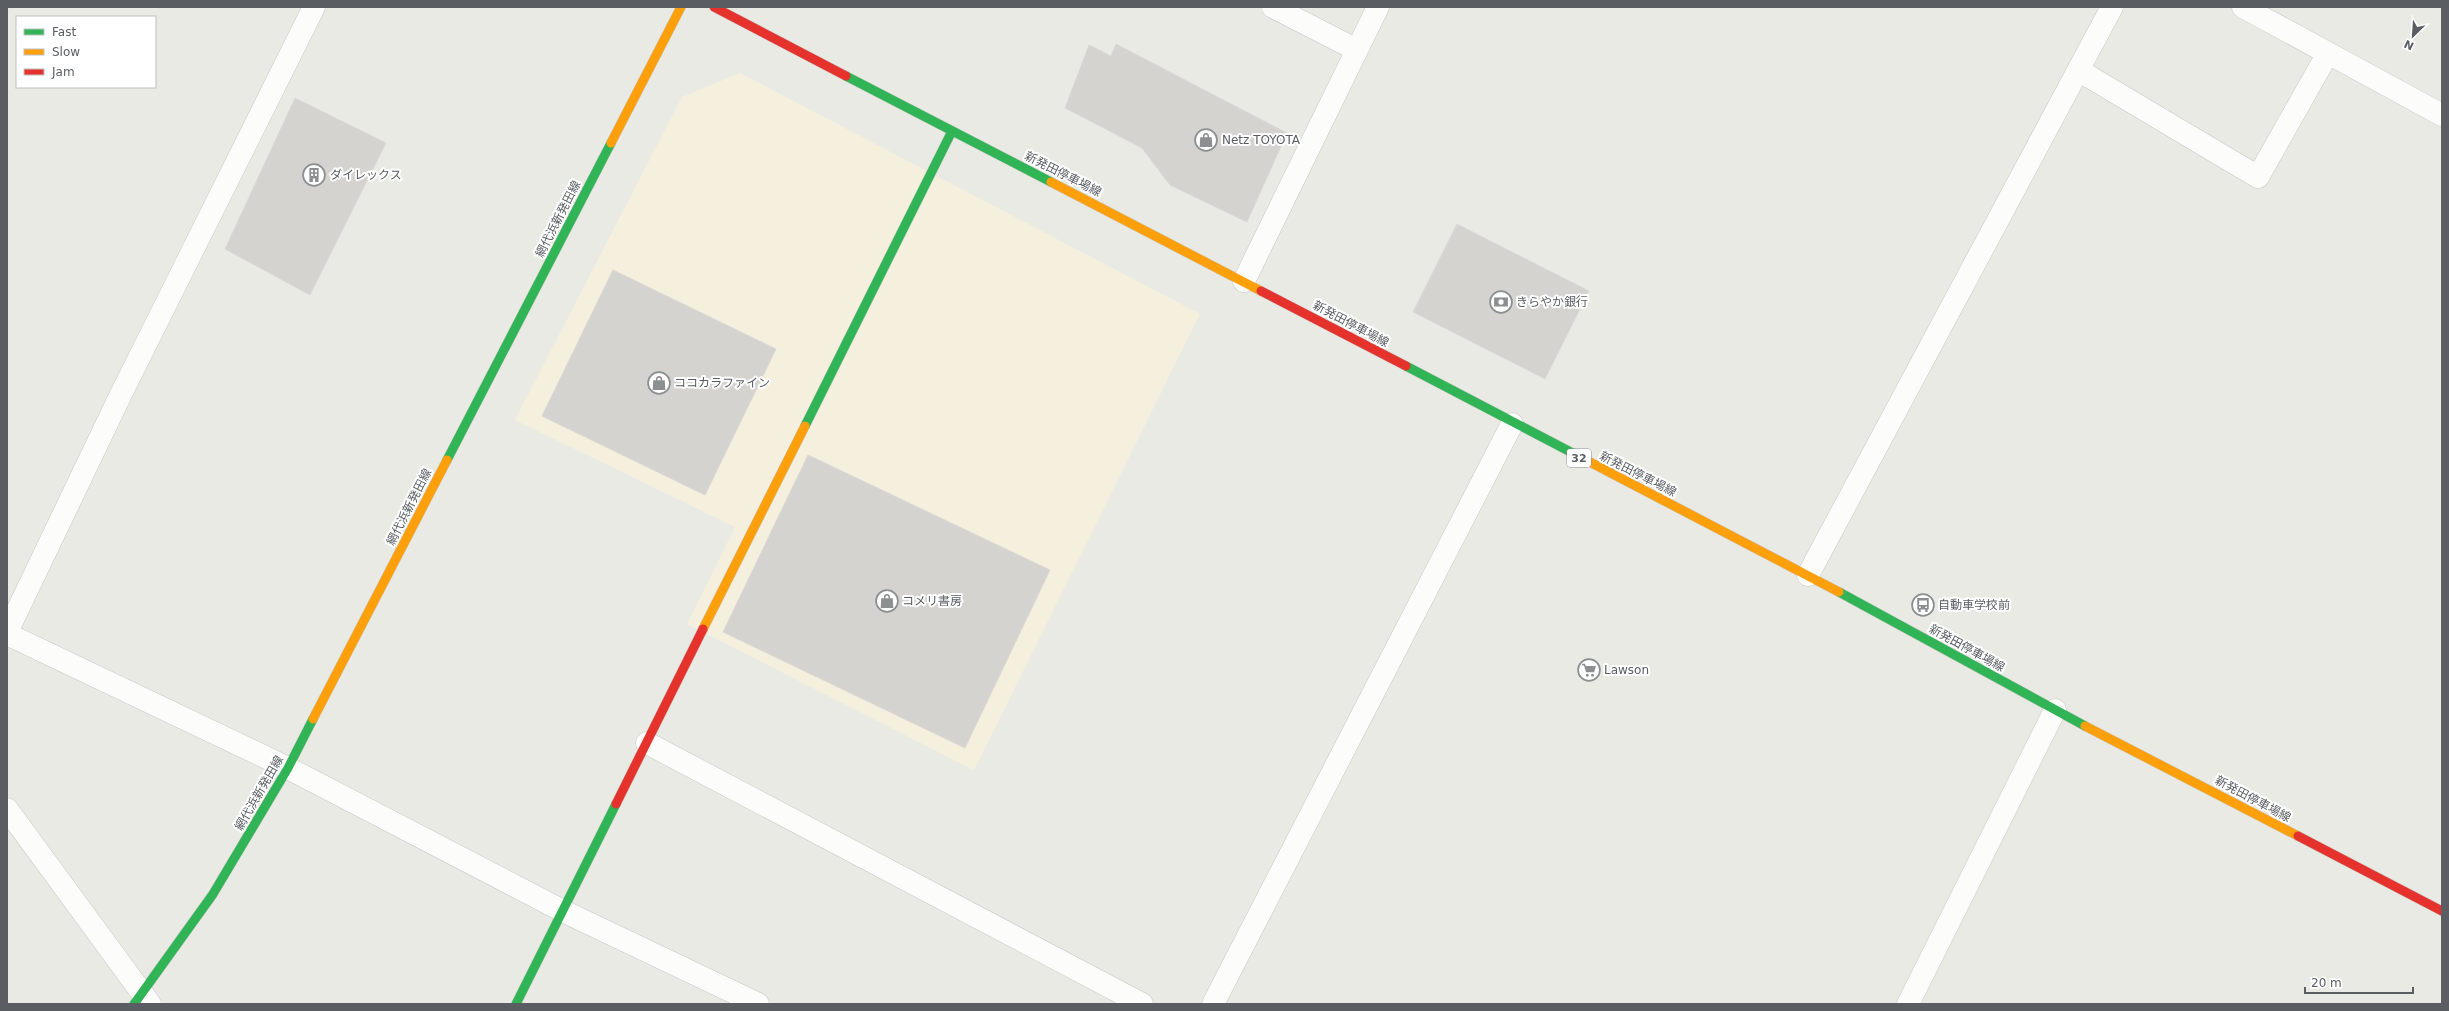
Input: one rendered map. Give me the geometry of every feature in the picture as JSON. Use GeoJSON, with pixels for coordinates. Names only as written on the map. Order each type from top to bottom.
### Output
{"type":"FeatureCollection","features":[{"type":"Feature","properties":{"kind":"main road","name":"網代浜新発田線"},"geometry":{"type":"LineString","coordinates":[[142,1000],[213,894],[288,768],[681,7]]}},
{"type":"Feature","properties":{"kind":"main road","name":"新発田停車場線"},"geometry":{"type":"LineString","coordinates":[[714,7],[1244,281],[1512,424],[1808,576],[2055,710],[2442,911]]}},
{"type":"Feature","properties":{"kind":"main road"},"geometry":{"type":"LineString","coordinates":[[516,1004],[952,131]]}},
{"type":"Feature","properties":{"kind":"street"},"geometry":{"type":"LineString","coordinates":[[314,7],[122,392],[7,633],[288,768],[563,911],[747,1002]]}},
{"type":"Feature","properties":{"kind":"street"},"geometry":{"type":"LineString","coordinates":[[1273,7],[1357,50]]}},
{"type":"Feature","properties":{"kind":"street"},"geometry":{"type":"LineString","coordinates":[[1244,281],[1378,7]]}},
{"type":"Feature","properties":{"kind":"street"},"geometry":{"type":"LineString","coordinates":[[1808,576],[2112,7]]}},
{"type":"Feature","properties":{"kind":"street"},"geometry":{"type":"LineString","coordinates":[[2244,7],[2442,115]]}},
{"type":"Feature","properties":{"kind":"street"},"geometry":{"type":"LineString","coordinates":[[2078,70],[2258,177],[2328,53]]}},
{"type":"Feature","properties":{"kind":"street"},"geometry":{"type":"LineString","coordinates":[[1213,1004],[1512,424]]}},
{"type":"Feature","properties":{"kind":"street"},"geometry":{"type":"LineString","coordinates":[[1908,1004],[2055,710]]}},
{"type":"Feature","properties":{"kind":"street"},"geometry":{"type":"LineString","coordinates":[[647,743],[1142,1004]]}},
{"type":"Feature","properties":{"kind":"street"},"geometry":{"type":"LineString","coordinates":[[7,809],[142,1000]]}},
{"type":"Feature","properties":{"kind":"shaded area"},"geometry":{"type":"Polygon","coordinates":[[[740,73],[1200,314],[974,770],[687,624],[735,527],[515,420],[682,97],[740,73]]]}},
{"type":"Feature","properties":{"kind":"building","name":"Netz TOYOTA"},"geometry":{"type":"Polygon","coordinates":[[[1116,44],[1287,133],[1247,222],[1170,185],[1142,148],[1065,108],[1089,45],[1111,56],[1116,44]]]}},
{"type":"Feature","properties":{"kind":"building","name":"ダイレックス"},"geometry":{"type":"Polygon","coordinates":[[[295,98],[386,143],[310,295],[225,249],[295,98]]]}},
{"type":"Feature","properties":{"kind":"building","name":"きらやか銀行"},"geometry":{"type":"Polygon","coordinates":[[[1457,224],[1589,291],[1545,379],[1413,312],[1457,224]]]}},
{"type":"Feature","properties":{"kind":"building","name":"ココカラファイン"},"geometry":{"type":"Polygon","coordinates":[[[613,270],[776,349],[705,495],[542,416],[613,270]]]}},
{"type":"Feature","properties":{"kind":"building","name":"コメリ書房"},"geometry":{"type":"Polygon","coordinates":[[[808,455],[1050,570],[965,748],[723,632],[808,455]]]}},
{"type":"Feature","properties":{"kind":"traffic: fast"},"geometry":{"type":"LineString","coordinates":[[846,76],[1051,182]]}},
{"type":"Feature","properties":{"kind":"traffic: fast"},"geometry":{"type":"LineString","coordinates":[[805,426],[952,131]]}},
{"type":"Feature","properties":{"kind":"traffic: fast"},"geometry":{"type":"LineString","coordinates":[[447,460],[611,143]]}},
{"type":"Feature","properties":{"kind":"traffic: fast"},"geometry":{"type":"LineString","coordinates":[[1406,366],[1586,460]]}},
{"type":"Feature","properties":{"kind":"traffic: fast"},"geometry":{"type":"LineString","coordinates":[[1839,592],[2085,726]]}},
{"type":"Feature","properties":{"kind":"traffic: fast"},"geometry":{"type":"LineString","coordinates":[[134,1004],[213,894],[288,768],[313,719]]}},
{"type":"Feature","properties":{"kind":"traffic: fast"},"geometry":{"type":"LineString","coordinates":[[516,1004],[616,804]]}},
{"type":"Feature","properties":{"kind":"traffic: slow"},"geometry":{"type":"LineString","coordinates":[[611,143],[681,7]]}},
{"type":"Feature","properties":{"kind":"traffic: slow"},"geometry":{"type":"LineString","coordinates":[[1051,182],[1261,291]]}},
{"type":"Feature","properties":{"kind":"traffic: slow"},"geometry":{"type":"LineString","coordinates":[[703,629],[805,426]]}},
{"type":"Feature","properties":{"kind":"traffic: slow"},"geometry":{"type":"LineString","coordinates":[[313,719],[447,460]]}},
{"type":"Feature","properties":{"kind":"traffic: slow"},"geometry":{"type":"LineString","coordinates":[[1586,460],[1839,592]]}},
{"type":"Feature","properties":{"kind":"traffic: slow"},"geometry":{"type":"LineString","coordinates":[[2085,726],[2298,836]]}},
{"type":"Feature","properties":{"kind":"traffic: jam"},"geometry":{"type":"LineString","coordinates":[[714,7],[846,76]]}},
{"type":"Feature","properties":{"kind":"traffic: jam"},"geometry":{"type":"LineString","coordinates":[[1261,291],[1406,366]]}},
{"type":"Feature","properties":{"kind":"traffic: jam"},"geometry":{"type":"LineString","coordinates":[[616,804],[703,629]]}},
{"type":"Feature","properties":{"kind":"traffic: jam"},"geometry":{"type":"LineString","coordinates":[[2298,836],[2442,911]]}},
{"type":"Feature","properties":{"kind":"place","name":"Netz TOYOTA"},"geometry":{"type":"Point","coordinates":[1206,140]}},
{"type":"Feature","properties":{"kind":"place","name":"ダイレックス"},"geometry":{"type":"Point","coordinates":[314,175]}},
{"type":"Feature","properties":{"kind":"place","name":"きらやか銀行"},"geometry":{"type":"Point","coordinates":[1501,302]}},
{"type":"Feature","properties":{"kind":"place","name":"ココカラファイン"},"geometry":{"type":"Point","coordinates":[659,383]}},
{"type":"Feature","properties":{"kind":"place","name":"コメリ書房"},"geometry":{"type":"Point","coordinates":[887,601]}},
{"type":"Feature","properties":{"kind":"place","name":"自動車学校前"},"geometry":{"type":"Point","coordinates":[1923,605]}},
{"type":"Feature","properties":{"kind":"place","name":"Lawson"},"geometry":{"type":"Point","coordinates":[1589,670]}}]}
